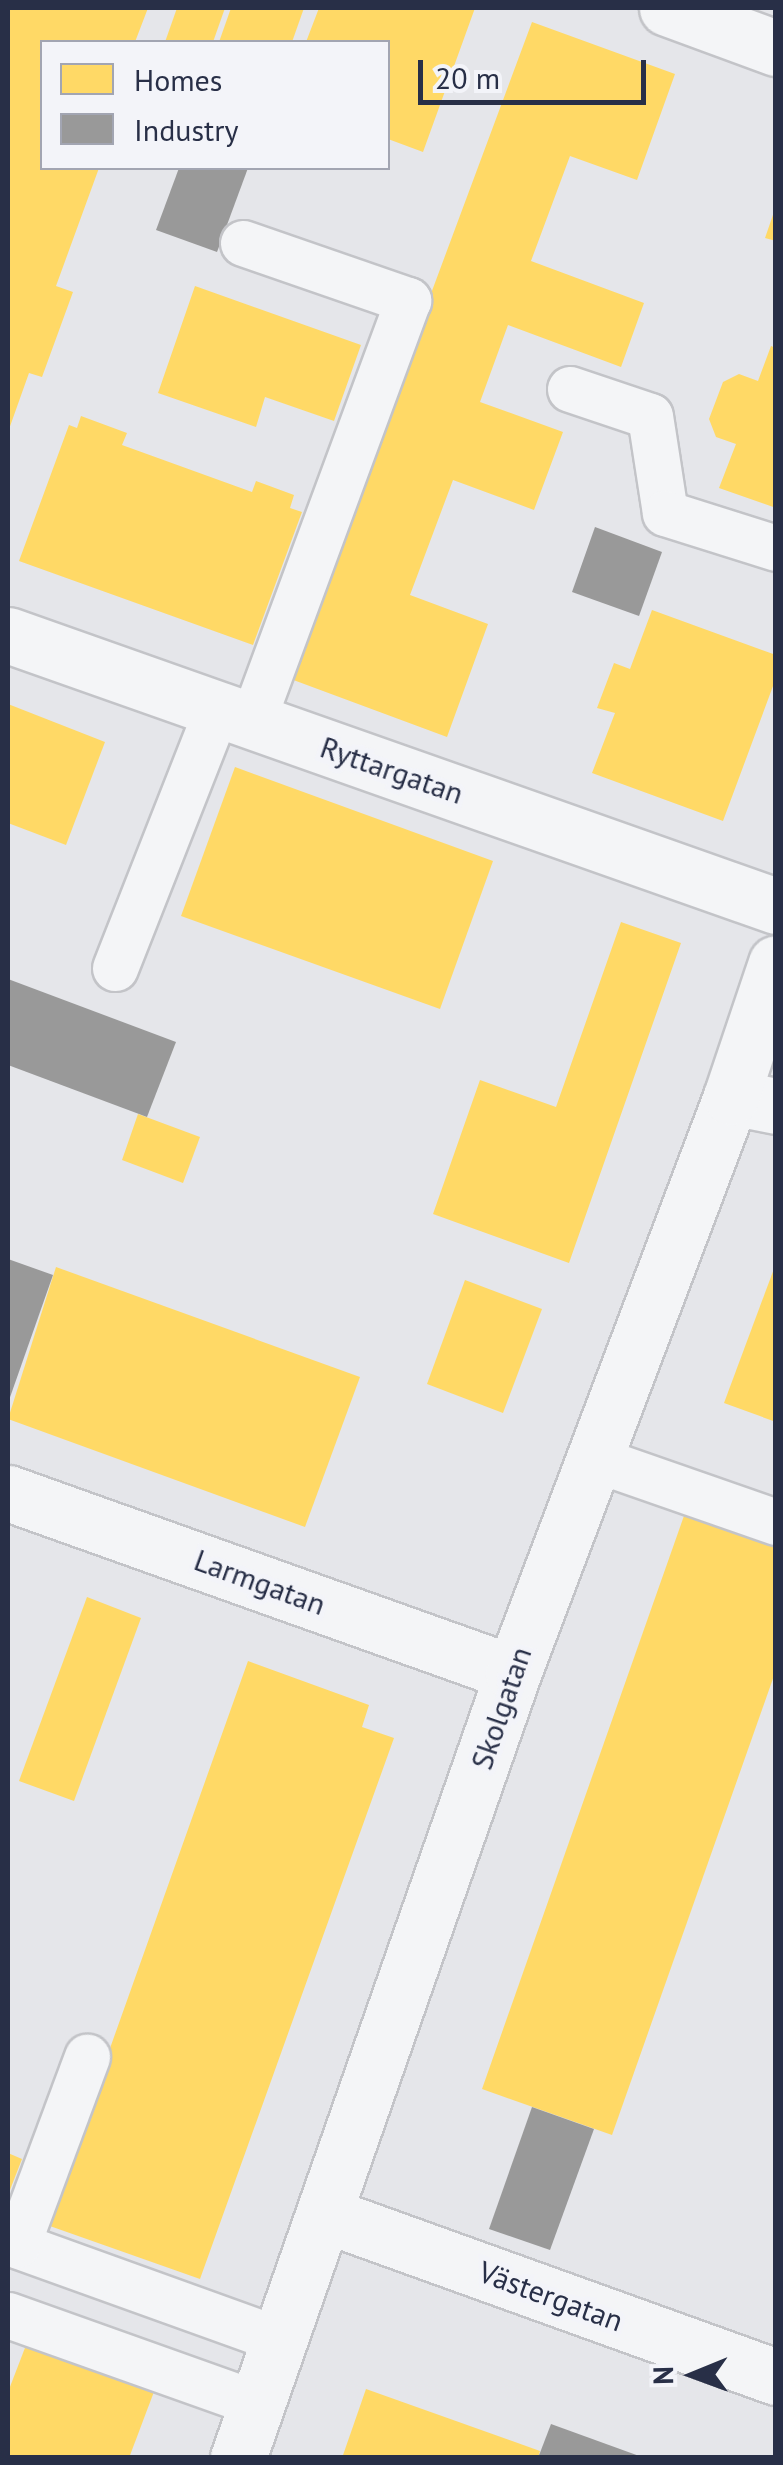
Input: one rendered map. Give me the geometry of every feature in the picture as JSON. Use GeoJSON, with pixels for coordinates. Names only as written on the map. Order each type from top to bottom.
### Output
{"type":"FeatureCollection","features":[{"type":"Feature","properties":{"kind":"street"},"geometry":{"type":"LineString","coordinates":[[679,9],[776,48]]}},
{"type":"Feature","properties":{"kind":"street","name":"Ryttargatan"},"geometry":{"type":"LineString","coordinates":[[8,634],[776,906]]}},
{"type":"Feature","properties":{"kind":"street","name":"Skolgatan"},"geometry":{"type":"LineString","coordinates":[[238,2458],[326,2215],[512,1672],[595,1458],[753,1102],[776,964]]}},
{"type":"Feature","properties":{"kind":"street","name":"Larmgatan"},"geometry":{"type":"LineString","coordinates":[[8,1492],[512,1672]]}},
{"type":"Feature","properties":{"kind":"street","name":"Västergatan"},"geometry":{"type":"LineString","coordinates":[[326,2215],[776,2377]]}},
{"type":"Feature","properties":{"kind":"lane"},"geometry":{"type":"LineString","coordinates":[[115,968],[234,715],[408,300],[242,244]]}},
{"type":"Feature","properties":{"kind":"lane"},"geometry":{"type":"LineString","coordinates":[[570,390],[650,416],[666,513],[776,548]]}},
{"type":"Feature","properties":{"kind":"lane"},"geometry":{"type":"LineString","coordinates":[[595,1458],[776,1522]]}},
{"type":"Feature","properties":{"kind":"lane"},"geometry":{"type":"LineString","coordinates":[[87,2056],[12,2244],[280,2340]]}},
{"type":"Feature","properties":{"kind":"lane"},"geometry":{"type":"LineString","coordinates":[[8,2314],[258,2404]]}},
{"type":"Feature","properties":{"kind":"building: Homes"},"geometry":{"type":"Polygon","coordinates":[[[8,8],[148,8],[136,40],[40,40],[40,170],[98,170],[56,286],[73,292],[42,377],[29,373],[8,432],[8,8]]]}},
{"type":"Feature","properties":{"kind":"building: Homes"},"geometry":{"type":"Polygon","coordinates":[[[177,8],[225,8],[214,40],[166,40],[177,8]]]}},
{"type":"Feature","properties":{"kind":"building: Homes"},"geometry":{"type":"Polygon","coordinates":[[[231,8],[304,8],[293,40],[220,40],[231,8]]]}},
{"type":"Feature","properties":{"kind":"building: Homes"},"geometry":{"type":"Polygon","coordinates":[[[319,8],[475,8],[423,152],[390,140],[390,40],[307,40],[319,8]]]}},
{"type":"Feature","properties":{"kind":"building: Homes"},"geometry":{"type":"Polygon","coordinates":[[[532,22],[675,74],[637,180],[570,156],[531,261],[644,303],[621,367],[508,325],[480,402],[563,432],[534,510],[453,480],[410,595],[488,624],[447,737],[288,678],[532,22]]]}},
{"type":"Feature","properties":{"kind":"building: Homes"},"geometry":{"type":"Polygon","coordinates":[[[776,210],[776,241],[765,238],[776,210]]]}},
{"type":"Feature","properties":{"kind":"building: Homes"},"geometry":{"type":"Polygon","coordinates":[[[195,286],[361,345],[334,421],[265,397],[256,427],[158,393],[195,286]]]}},
{"type":"Feature","properties":{"kind":"building: Homes"},"geometry":{"type":"Polygon","coordinates":[[[771,346],[776,348],[776,508],[719,488],[736,444],[716,437],[709,419],[723,382],[739,374],[758,381],[771,346]]]}},
{"type":"Feature","properties":{"kind":"building: Homes"},"geometry":{"type":"Polygon","coordinates":[[[81,416],[127,433],[122,445],[252,492],[256,481],[294,495],[290,508],[302,512],[253,645],[19,561],[69,425],[77,428],[81,416]]]}},
{"type":"Feature","properties":{"kind":"building: Homes"},"geometry":{"type":"Polygon","coordinates":[[[652,610],[776,655],[776,678],[723,821],[592,773],[615,713],[597,708],[614,663],[630,669],[652,610]]]}},
{"type":"Feature","properties":{"kind":"building: Homes"},"geometry":{"type":"Polygon","coordinates":[[[8,704],[105,742],[66,845],[8,823],[8,704]]]}},
{"type":"Feature","properties":{"kind":"building: Homes"},"geometry":{"type":"Polygon","coordinates":[[[235,767],[493,861],[440,1009],[181,916],[235,767]]]}},
{"type":"Feature","properties":{"kind":"building: Homes"},"geometry":{"type":"Polygon","coordinates":[[[621,922],[681,943],[569,1263],[433,1214],[480,1080],[556,1107],[621,922]]]}},
{"type":"Feature","properties":{"kind":"building: Homes"},"geometry":{"type":"Polygon","coordinates":[[[138,1114],[200,1137],[183,1183],[122,1160],[138,1114]]]}},
{"type":"Feature","properties":{"kind":"building: Homes"},"geometry":{"type":"Polygon","coordinates":[[[776,1266],[776,1422],[724,1403],[776,1266]]]}},
{"type":"Feature","properties":{"kind":"building: Homes"},"geometry":{"type":"Polygon","coordinates":[[[56,1267],[360,1377],[305,1527],[8,1419],[56,1267]]]}},
{"type":"Feature","properties":{"kind":"building: Homes"},"geometry":{"type":"Polygon","coordinates":[[[465,1280],[542,1309],[503,1413],[427,1384],[465,1280]]]}},
{"type":"Feature","properties":{"kind":"building: Homes"},"geometry":{"type":"Polygon","coordinates":[[[685,1513],[776,1545],[776,1670],[612,2135],[482,2089],[685,1513]]]}},
{"type":"Feature","properties":{"kind":"building: Homes"},"geometry":{"type":"Polygon","coordinates":[[[87,1597],[141,1618],[74,1801],[19,1781],[87,1597]]]}},
{"type":"Feature","properties":{"kind":"building: Homes"},"geometry":{"type":"Polygon","coordinates":[[[248,1661],[369,1705],[362,1727],[394,1738],[200,2279],[47,2225],[248,1661]]]}},
{"type":"Feature","properties":{"kind":"building: Homes"},"geometry":{"type":"Polygon","coordinates":[[[8,2153],[22,2159],[8,2195],[8,2153]]]}},
{"type":"Feature","properties":{"kind":"building: Homes"},"geometry":{"type":"Polygon","coordinates":[[[28,2340],[155,2389],[129,2458],[8,2458],[8,2392],[28,2340]]]}},
{"type":"Feature","properties":{"kind":"building: Homes"},"geometry":{"type":"Polygon","coordinates":[[[366,2389],[540,2451],[538,2458],[342,2458],[366,2389]]]}},
{"type":"Feature","properties":{"kind":"building: Industry"},"geometry":{"type":"Polygon","coordinates":[[[178,170],[247,170],[217,252],[156,230],[178,170]]]}},
{"type":"Feature","properties":{"kind":"building: Industry"},"geometry":{"type":"Polygon","coordinates":[[[595,527],[662,552],[639,616],[572,592],[595,527]]]}},
{"type":"Feature","properties":{"kind":"building: Industry"},"geometry":{"type":"Polygon","coordinates":[[[8,979],[176,1042],[147,1117],[8,1065],[8,979]]]}},
{"type":"Feature","properties":{"kind":"building: Industry"},"geometry":{"type":"Polygon","coordinates":[[[8,1259],[53,1275],[8,1403],[8,1259]]]}},
{"type":"Feature","properties":{"kind":"building: Industry"},"geometry":{"type":"Polygon","coordinates":[[[532,2107],[594,2129],[550,2250],[489,2229],[532,2107]]]}},
{"type":"Feature","properties":{"kind":"building: Industry"},"geometry":{"type":"Polygon","coordinates":[[[551,2424],[642,2457],[642,2458],[538,2458],[551,2424]]]}}]}
